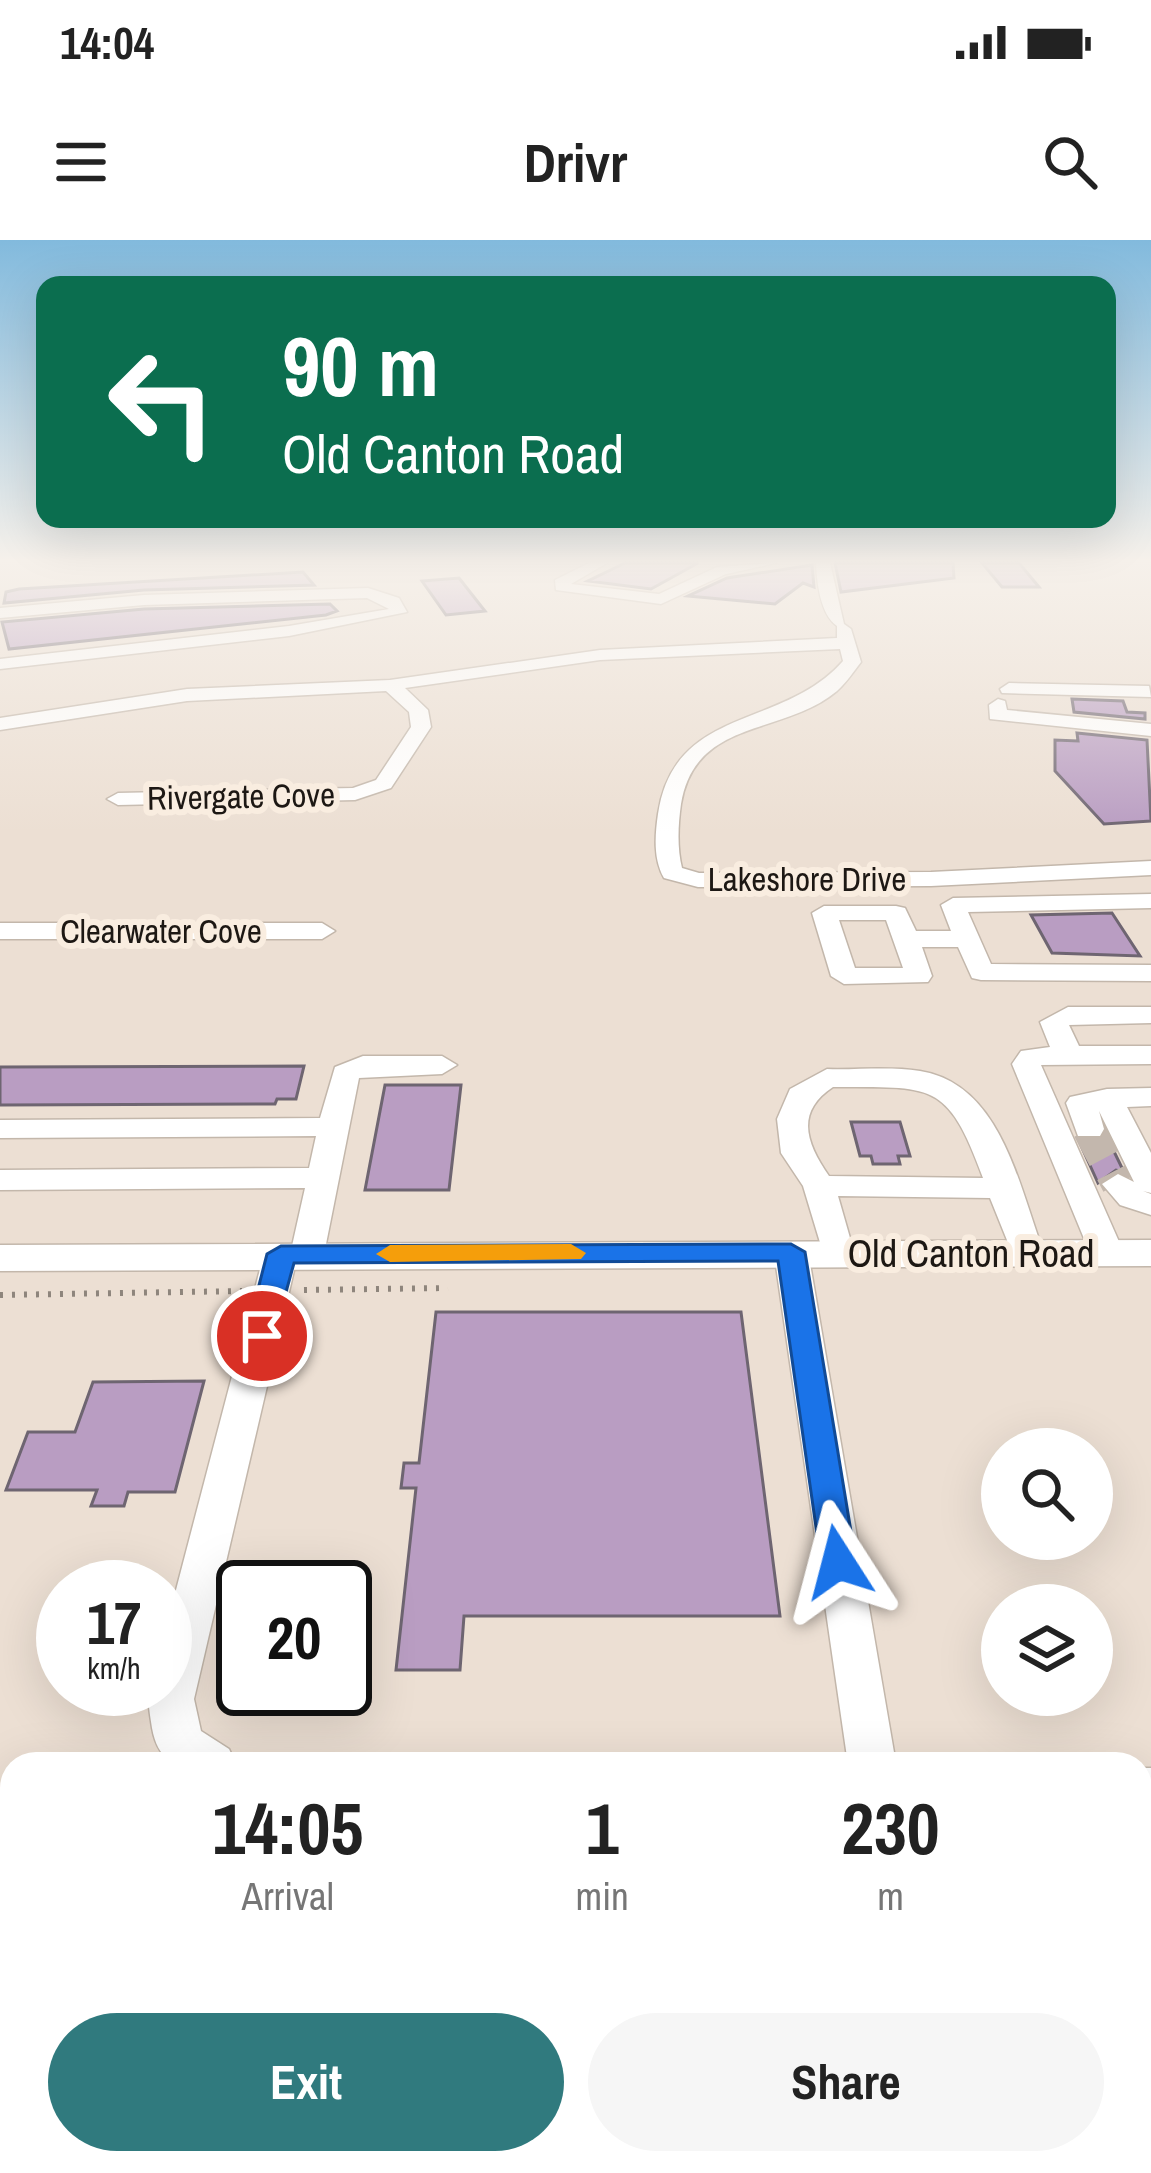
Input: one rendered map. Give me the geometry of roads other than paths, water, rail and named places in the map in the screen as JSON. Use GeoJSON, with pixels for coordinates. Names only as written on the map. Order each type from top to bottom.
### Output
{"type":"FeatureCollection","features":[{"type":"Feature","properties":{"kind":"main road","name":"Old Canton Road"},"geometry":{"type":"LineString","coordinates":[[0,1258],[287,1266],[791,1252],[1129,1253]]}},
{"type":"Feature","properties":{"kind":"street"},"geometry":{"type":"LineString","coordinates":[[0,664],[95,653]]}},
{"type":"Feature","properties":{"kind":"street"},"geometry":{"type":"LineString","coordinates":[[0,724],[187,695],[390,685],[618,653]]}},
{"type":"Feature","properties":{"kind":"street","name":"Lakeshore Drive"},"geometry":{"type":"LineString","coordinates":[[849,653],[852,662],[844,677],[818,697],[744,724],[699,746],[684,761],[669,787],[672,873],[698,880],[931,879],[1151,868]]}},
{"type":"Feature","properties":{"kind":"street"},"geometry":{"type":"LineString","coordinates":[[1009,688],[1073,683],[1150,694]]}},
{"type":"Feature","properties":{"kind":"street","name":"Rivergate Cove"},"geometry":{"type":"LineString","coordinates":[[118,799],[355,794],[384,784],[421,727],[418,710],[390,685]]}},
{"type":"Feature","properties":{"kind":"street"},"geometry":{"type":"LineString","coordinates":[[1150,694],[1071,715],[1151,730]]}},
{"type":"Feature","properties":{"kind":"street"},"geometry":{"type":"LineString","coordinates":[[1151,901],[953,904],[981,973],[1151,973]]}},
{"type":"Feature","properties":{"kind":"street","name":"Clearwater Cove"},"geometry":{"type":"LineString","coordinates":[[0,931],[322,931]]}},
{"type":"Feature","properties":{"kind":"street"},"geometry":{"type":"LineString","coordinates":[[905,939],[967,939]]}},
{"type":"Feature","properties":{"kind":"street"},"geometry":{"type":"LineString","coordinates":[[1068,1055],[1054,1022],[1057,1018],[1151,1015]]}},
{"type":"Feature","properties":{"kind":"street"},"geometry":{"type":"LineString","coordinates":[[1129,1253],[1026,1064],[1030,1057],[1151,1055]]}},
{"type":"Feature","properties":{"kind":"street"},"geometry":{"type":"LineString","coordinates":[[193,1752],[179,1743],[171,1699],[287,1266],[323,1178],[345,1073],[354,1067],[442,1065]]}},
{"type":"Feature","properties":{"kind":"street"},"geometry":{"type":"LineString","coordinates":[[837,1252],[819,1186],[796,1154],[792,1119],[801,1095],[827,1078],[918,1079],[953,1095],[977,1119],[1027,1253]]}},
{"type":"Feature","properties":{"kind":"street"},"geometry":{"type":"LineString","coordinates":[[1089,1129],[1081,1103],[1151,1097]]}},
{"type":"Feature","properties":{"kind":"street"},"geometry":{"type":"LineString","coordinates":[[1107,1098],[1134,1184],[1132,1198],[1151,1205]]}},
{"type":"Feature","properties":{"kind":"street"},"geometry":{"type":"LineString","coordinates":[[0,1129],[334,1127]]}},
{"type":"Feature","properties":{"kind":"street"},"geometry":{"type":"LineString","coordinates":[[0,1180],[323,1178]]}},
{"type":"Feature","properties":{"kind":"street"},"geometry":{"type":"LineString","coordinates":[[819,1186],[1003,1188]]}},
{"type":"Feature","properties":{"kind":"street"},"geometry":{"type":"LineString","coordinates":[[791,1252],[870,1752]]}},
{"type":"Feature","properties":{"kind":"tunnel"},"geometry":{"type":"LineString","coordinates":[[1089,1129],[1118,1184]]}}]}
